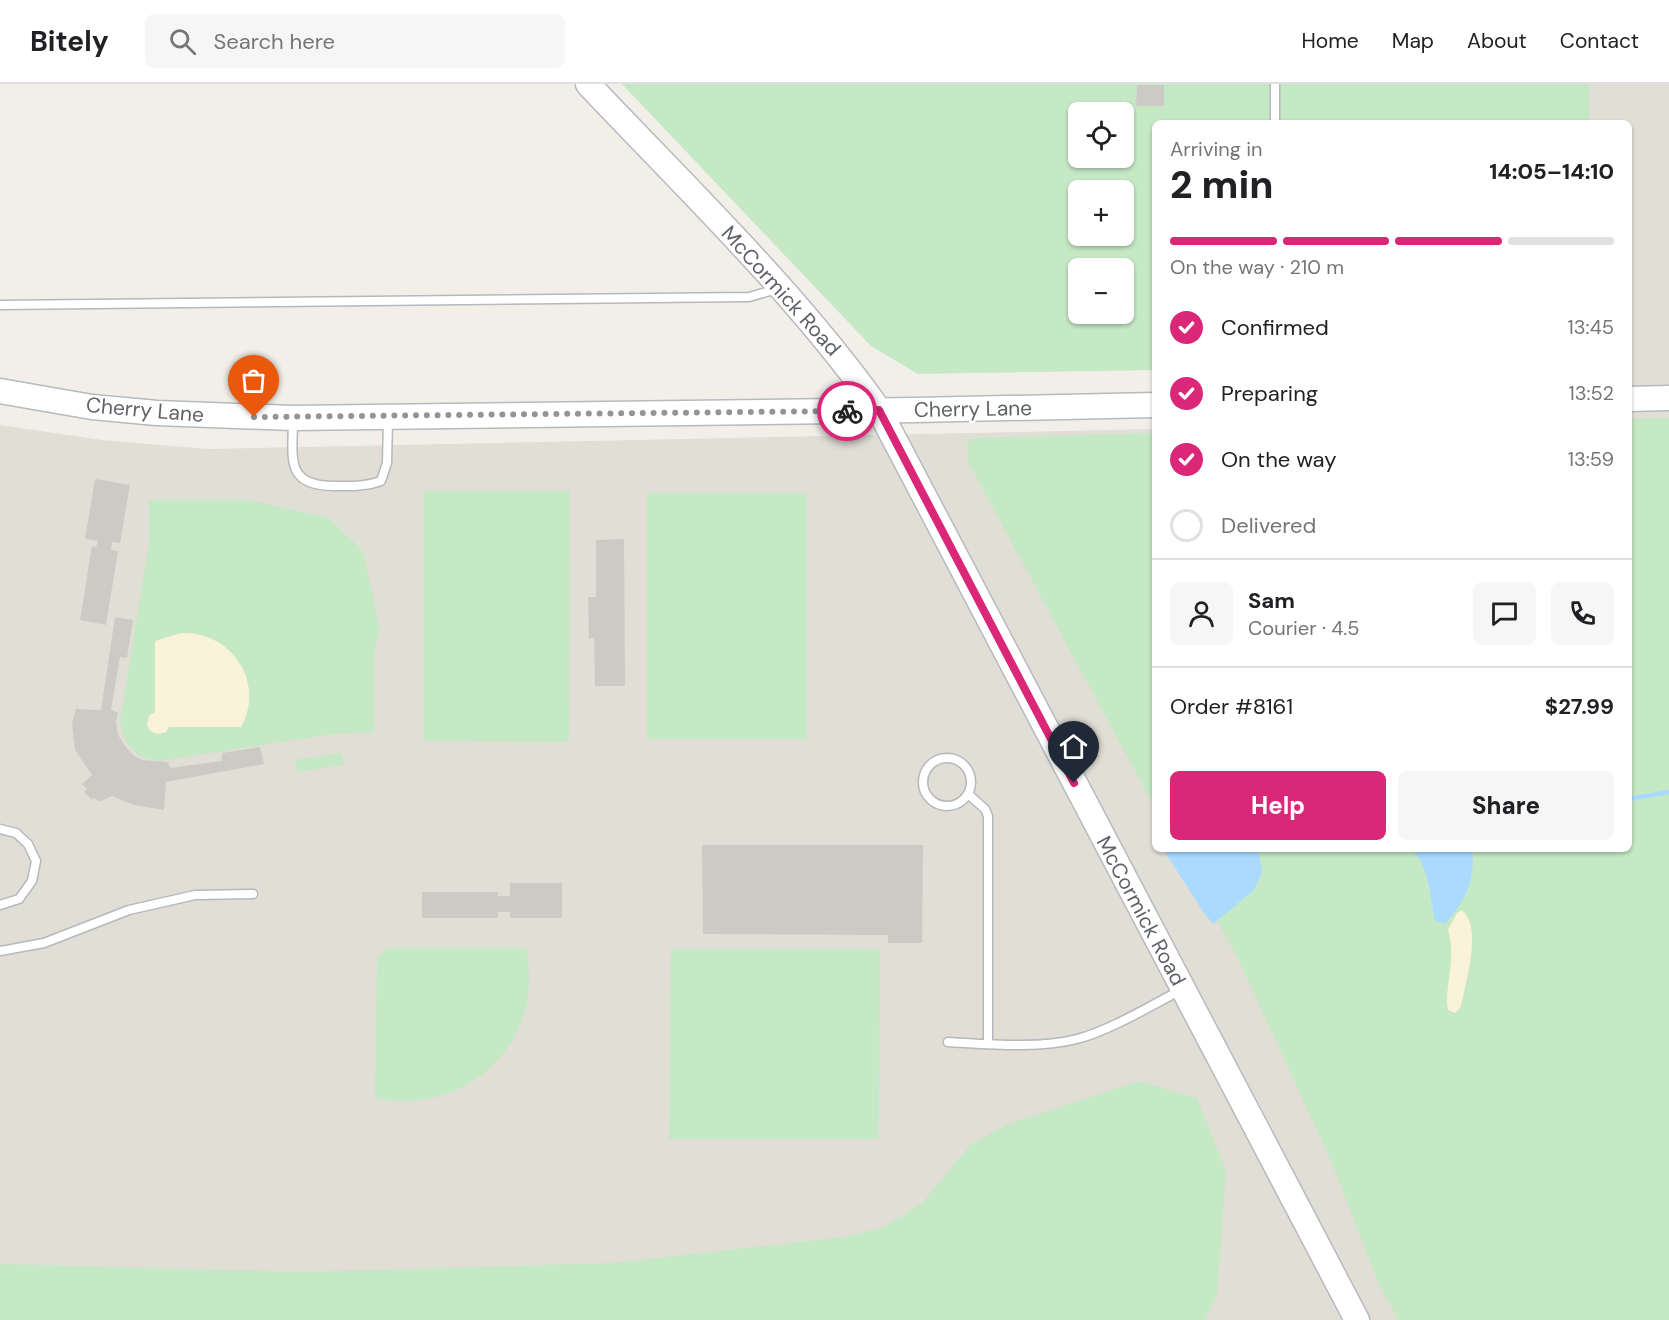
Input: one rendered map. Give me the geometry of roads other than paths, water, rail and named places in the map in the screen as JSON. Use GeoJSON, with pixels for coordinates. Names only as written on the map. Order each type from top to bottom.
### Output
{"type":"FeatureCollection","features":[{"type":"Feature","properties":{"kind":"street","name":"McCormick Road"},"geometry":{"type":"LineString","coordinates":[[588,84],[780,288],[846,364],[879,410],[1357,1320]]}},
{"type":"Feature","properties":{"kind":"street","name":"Cherry Lane"},"geometry":{"type":"LineString","coordinates":[[0,391],[92,406],[158,413],[293,418],[1152,405]]}},
{"type":"Feature","properties":{"kind":"street"},"geometry":{"type":"LineString","coordinates":[[1632,399],[1669,398]]}},
{"type":"Feature","properties":{"kind":"lane"},"geometry":{"type":"LineString","coordinates":[[1275,84],[1275,120]]}},
{"type":"Feature","properties":{"kind":"lane"},"geometry":{"type":"LineString","coordinates":[[0,304],[749,297],[780,288]]}},
{"type":"Feature","properties":{"kind":"lane"},"geometry":{"type":"LineString","coordinates":[[293,418],[294,459],[300,477],[308,483],[320,486],[356,487],[381,481],[386,471],[388,416]]}},
{"type":"Feature","properties":{"kind":"lane"},"geometry":{"type":"LineString","coordinates":[[941,758],[957,759],[964,764],[971,778],[968,794],[956,805],[939,805],[927,796],[923,789],[924,773],[928,766],[941,758]]}},
{"type":"Feature","properties":{"kind":"lane"},"geometry":{"type":"LineString","coordinates":[[968,794],[985,809],[988,816],[988,1044]]}},
{"type":"Feature","properties":{"kind":"lane"},"geometry":{"type":"LineString","coordinates":[[0,829],[16,833],[28,844],[36,861],[32,881],[19,899],[0,905]]}},
{"type":"Feature","properties":{"kind":"lane"},"geometry":{"type":"LineString","coordinates":[[0,951],[44,943],[129,910],[195,894],[253,894]]}},
{"type":"Feature","properties":{"kind":"lane"},"geometry":{"type":"LineString","coordinates":[[948,1042],[1053,1043],[1077,1039],[1097,1032],[1182,990]]}},
{"type":"Feature","properties":{"kind":"water"},"geometry":{"type":"Polygon","coordinates":[[[1165,852],[1259,852],[1262,872],[1254,890],[1213,924],[1165,852]]]}},
{"type":"Feature","properties":{"kind":"water"},"geometry":{"type":"Polygon","coordinates":[[[1414,852],[1472,852],[1472,871],[1468,890],[1445,924],[1435,921],[1425,872],[1414,852]]]}},
{"type":"Feature","properties":{"kind":"waterway"},"geometry":{"type":"LineString","coordinates":[[1632,798],[1669,792]]}}]}
